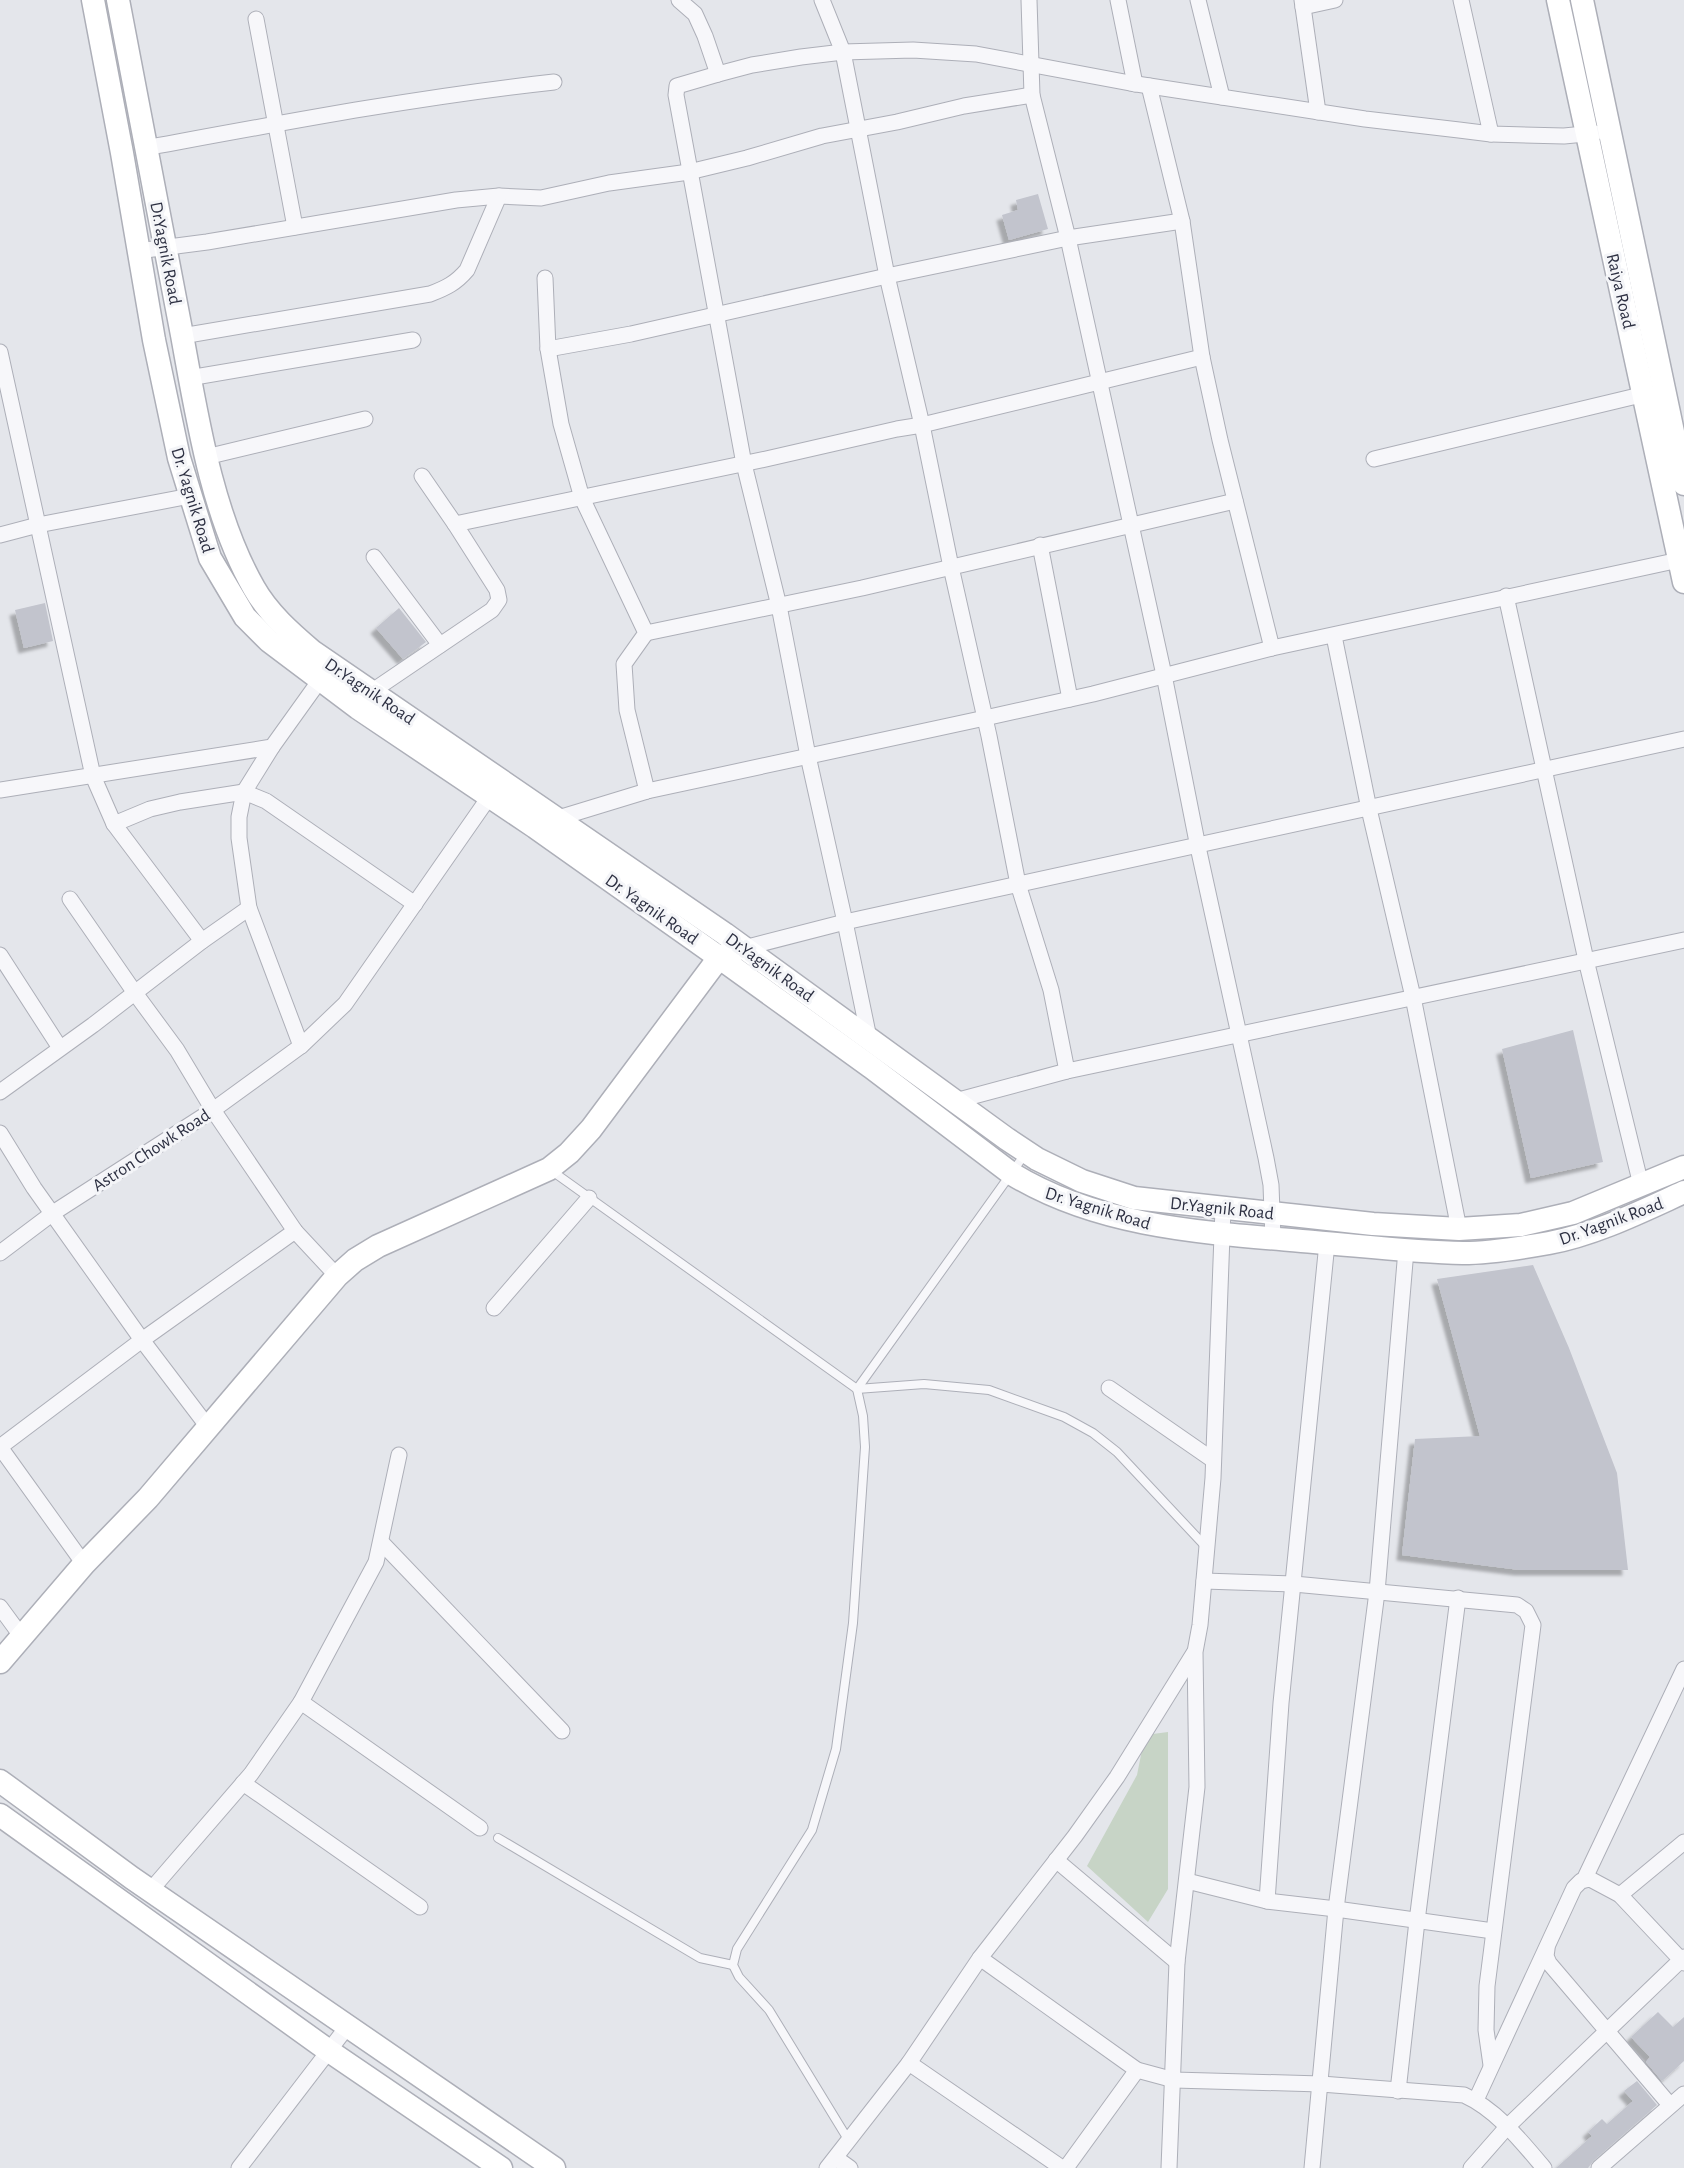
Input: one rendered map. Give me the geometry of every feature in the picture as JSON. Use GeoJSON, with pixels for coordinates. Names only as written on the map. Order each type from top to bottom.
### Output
{"type":"FeatureCollection","features":[{"type":"Feature","properties":{"kind":"street","name":"Dr. Yagnik Road"},"geometry":{"type":"LineString","coordinates":[[93,0],[154,340],[179,458],[210,558],[245,617],[269,641],[326,672],[495,789],[535,827],[871,1067],[1011,1174],[1034,1188],[1098,1212],[1153,1226],[1222,1235],[1465,1253],[1550,1243],[1591,1232],[1684,1192]]}},
{"type":"Feature","properties":{"kind":"street","name":"Dr.Yagnik Road"},"geometry":{"type":"LineString","coordinates":[[118,0],[189,378],[206,457],[224,519],[243,569],[255,591],[285,627],[312,651],[326,672]]}},
{"type":"Feature","properties":{"kind":"street"},"geometry":{"type":"LineString","coordinates":[[679,0],[695,14],[718,74]]}},
{"type":"Feature","properties":{"kind":"street"},"geometry":{"type":"LineString","coordinates":[[822,0],[843,52],[887,276],[922,425],[1018,884],[1051,990],[1067,1071]]}},
{"type":"Feature","properties":{"kind":"street"},"geometry":{"type":"LineString","coordinates":[[1029,0],[1033,66],[1032,95],[1068,238],[1164,675],[1198,847],[1266,1158],[1274,1214],[1273,1239]]}},
{"type":"Feature","properties":{"kind":"street"},"geometry":{"type":"LineString","coordinates":[[1118,0],[1182,221],[1202,357],[1272,648]]}},
{"type":"Feature","properties":{"kind":"street"},"geometry":{"type":"LineString","coordinates":[[1198,0],[1222,97]]}},
{"type":"Feature","properties":{"kind":"street"},"geometry":{"type":"LineString","coordinates":[[1318,112],[1303,3],[1335,0]]}},
{"type":"Feature","properties":{"kind":"street"},"geometry":{"type":"LineString","coordinates":[[1461,0],[1491,134]]}},
{"type":"Feature","properties":{"kind":"street","name":"Raiya Road"},"geometry":{"type":"LineString","coordinates":[[1558,0],[1682,571]]}},
{"type":"Feature","properties":{"kind":"street","name":"Raiya Road"},"geometry":{"type":"LineString","coordinates":[[1582,0],[1684,484]]}},
{"type":"Feature","properties":{"kind":"street"},"geometry":{"type":"LineString","coordinates":[[256,19],[295,227]]}},
{"type":"Feature","properties":{"kind":"street"},"geometry":{"type":"LineString","coordinates":[[869,1038],[778,606],[744,464],[689,172],[676,95],[677,86],[752,65],[843,52],[914,50],[976,54],[1142,85],[1318,112],[1491,134],[1586,135],[1609,130]]}},
{"type":"Feature","properties":{"kind":"street"},"geometry":{"type":"LineString","coordinates":[[146,148],[496,88],[554,82]]}},
{"type":"Feature","properties":{"kind":"street"},"geometry":{"type":"LineString","coordinates":[[138,251],[207,242],[456,200],[499,196],[542,198],[609,183],[689,172],[822,136],[964,106],[1032,95]]}},
{"type":"Feature","properties":{"kind":"street"},"geometry":{"type":"LineString","coordinates":[[182,336],[430,294],[448,287],[467,270],[499,196]]}},
{"type":"Feature","properties":{"kind":"street"},"geometry":{"type":"LineString","coordinates":[[548,349],[640,332],[1068,238],[1182,221]]}},
{"type":"Feature","properties":{"kind":"street"},"geometry":{"type":"LineString","coordinates":[[545,279],[548,349],[561,424],[582,498],[646,633]]}},
{"type":"Feature","properties":{"kind":"street"},"geometry":{"type":"LineString","coordinates":[[189,378],[413,340]]}},
{"type":"Feature","properties":{"kind":"street"},"geometry":{"type":"LineString","coordinates":[[0,352],[6,406],[38,525],[93,776],[114,824],[202,940]]}},
{"type":"Feature","properties":{"kind":"street"},"geometry":{"type":"LineString","coordinates":[[455,524],[922,425],[1202,357]]}},
{"type":"Feature","properties":{"kind":"street"},"geometry":{"type":"LineString","coordinates":[[1374,459],[1645,394]]}},
{"type":"Feature","properties":{"kind":"street"},"geometry":{"type":"LineString","coordinates":[[206,457],[365,419]]}},
{"type":"Feature","properties":{"kind":"street"},"geometry":{"type":"LineString","coordinates":[[365,700],[492,610],[499,600],[498,590],[422,476]]}},
{"type":"Feature","properties":{"kind":"street"},"geometry":{"type":"LineString","coordinates":[[0,535],[38,525],[190,496]]}},
{"type":"Feature","properties":{"kind":"street"},"geometry":{"type":"LineString","coordinates":[[647,791],[627,710],[624,664],[646,633],[778,606],[1235,501]]}},
{"type":"Feature","properties":{"kind":"street"},"geometry":{"type":"LineString","coordinates":[[1040,545],[1070,699]]}},
{"type":"Feature","properties":{"kind":"street"},"geometry":{"type":"LineString","coordinates":[[374,556],[440,645]]}},
{"type":"Feature","properties":{"kind":"street"},"geometry":{"type":"LineString","coordinates":[[535,827],[557,818],[647,791],[1070,699],[1272,648],[1506,596],[1682,571]]}},
{"type":"Feature","properties":{"kind":"street"},"geometry":{"type":"LineString","coordinates":[[1506,596],[1586,960],[1641,1185]]}},
{"type":"Feature","properties":{"kind":"street"},"geometry":{"type":"LineString","coordinates":[[1334,636],[1369,808],[1413,997],[1459,1229]]}},
{"type":"Feature","properties":{"kind":"street"},"geometry":{"type":"LineString","coordinates":[[301,1046],[249,908],[239,838],[239,817],[244,792],[272,747],[326,672]]}},
{"type":"Feature","properties":{"kind":"street"},"geometry":{"type":"LineString","coordinates":[[0,1662],[84,1564],[148,1498],[337,1276],[355,1260],[378,1246],[549,1169],[569,1153],[591,1129],[720,958],[744,948],[845,922],[1198,847],[1684,739]]}},
{"type":"Feature","properties":{"kind":"street"},"geometry":{"type":"LineString","coordinates":[[0,790],[272,747]]}},
{"type":"Feature","properties":{"kind":"street","name":"Dr.Yagnik Road"},"geometry":{"type":"LineString","coordinates":[[495,789],[557,818],[744,948],[1026,1152],[1082,1180],[1134,1198],[1373,1224],[1459,1229],[1521,1225],[1572,1213],[1684,1167]]}},
{"type":"Feature","properties":{"kind":"street","name":"Astron Chowk Road"},"geometry":{"type":"LineString","coordinates":[[0,1253],[53,1213],[213,1110],[301,1046],[345,1004],[495,789]]}},
{"type":"Feature","properties":{"kind":"street"},"geometry":{"type":"LineString","coordinates":[[114,824],[150,809],[244,792],[266,801],[415,904]]}},
{"type":"Feature","properties":{"kind":"street"},"geometry":{"type":"LineString","coordinates":[[70,899],[177,1050],[213,1110],[295,1231],[337,1276]]}},
{"type":"Feature","properties":{"kind":"street"},"geometry":{"type":"LineString","coordinates":[[0,1092],[135,993],[202,940],[249,908]]}},
{"type":"Feature","properties":{"kind":"street"},"geometry":{"type":"LineString","coordinates":[[955,1101],[1067,1071],[1684,940]]}},
{"type":"Feature","properties":{"kind":"street"},"geometry":{"type":"LineString","coordinates":[[0,955],[60,1048]]}},
{"type":"Feature","properties":{"kind":"street"},"geometry":{"type":"LineString","coordinates":[[0,1133],[34,1188],[142,1340],[208,1427]]}},
{"type":"Feature","properties":{"kind":"street"},"geometry":{"type":"LineString","coordinates":[[495,1308],[589,1198]]}},
{"type":"Feature","properties":{"kind":"street"},"geometry":{"type":"LineString","coordinates":[[1169,2168],[1177,1962],[1197,1787],[1195,1652],[1208,1549],[1214,1460],[1223,1208]]}},
{"type":"Feature","properties":{"kind":"street"},"geometry":{"type":"LineString","coordinates":[[84,1564],[0,1447],[142,1340],[295,1231]]}},
{"type":"Feature","properties":{"kind":"street"},"geometry":{"type":"LineString","coordinates":[[1267,1901],[1281,1703],[1327,1243]]}},
{"type":"Feature","properties":{"kind":"street"},"geometry":{"type":"LineString","coordinates":[[1312,2168],[1336,1909],[1377,1592],[1406,1250]]}},
{"type":"Feature","properties":{"kind":"street"},"geometry":{"type":"LineString","coordinates":[[1109,1388],[1214,1460]]}},
{"type":"Feature","properties":{"kind":"street"},"geometry":{"type":"LineString","coordinates":[[150,1891],[243,1783],[301,1702],[376,1562],[399,1455]]}},
{"type":"Feature","properties":{"kind":"street"},"geometry":{"type":"LineString","coordinates":[[381,1542],[562,1731]]}},
{"type":"Feature","properties":{"kind":"street"},"geometry":{"type":"LineString","coordinates":[[1204,1581],[1294,1584],[1458,1598],[1517,1605],[1526,1611],[1533,1625],[1487,1986],[1486,2030],[1491,2065]]}},
{"type":"Feature","properties":{"kind":"street"},"geometry":{"type":"LineString","coordinates":[[1398,2091],[1458,1598]]}},
{"type":"Feature","properties":{"kind":"street"},"geometry":{"type":"LineString","coordinates":[[0,1607],[22,1637]]}},
{"type":"Feature","properties":{"kind":"street"},"geometry":{"type":"LineString","coordinates":[[850,2168],[831,2163],[909,2063],[980,1958],[1076,1836],[1117,1777],[1153,1715],[1195,1652]]}},
{"type":"Feature","properties":{"kind":"street"},"geometry":{"type":"LineString","coordinates":[[1476,2100],[1574,1888],[1584,1880],[1684,1670]]}},
{"type":"Feature","properties":{"kind":"street"},"geometry":{"type":"LineString","coordinates":[[301,1702],[480,1828]]}},
{"type":"Feature","properties":{"kind":"street"},"geometry":{"type":"LineString","coordinates":[[0,1781],[150,1891],[554,2168]]}},
{"type":"Feature","properties":{"kind":"street"},"geometry":{"type":"LineString","coordinates":[[243,1783],[420,1907]]}},
{"type":"Feature","properties":{"kind":"street"},"geometry":{"type":"LineString","coordinates":[[0,1815],[329,2051],[501,2168]]}},
{"type":"Feature","properties":{"kind":"street"},"geometry":{"type":"LineString","coordinates":[[1620,1895],[1684,1842]]}},
{"type":"Feature","properties":{"kind":"street"},"geometry":{"type":"LineString","coordinates":[[1056,1860],[1177,1962]]}},
{"type":"Feature","properties":{"kind":"street"},"geometry":{"type":"LineString","coordinates":[[1471,2168],[1507,2127],[1683,1960],[1620,1895],[1590,1879],[1584,1880]]}},
{"type":"Feature","properties":{"kind":"street"},"geometry":{"type":"LineString","coordinates":[[1187,1881],[1267,1901],[1493,1931]]}},
{"type":"Feature","properties":{"kind":"street"},"geometry":{"type":"LineString","coordinates":[[1547,1949],[1546,1956],[1549,1963],[1670,2105]]}},
{"type":"Feature","properties":{"kind":"street"},"geometry":{"type":"LineString","coordinates":[[980,1958],[1137,2070],[1173,2080],[1321,2084],[1464,2095],[1476,2100],[1507,2127],[1544,2168]]}},
{"type":"Feature","properties":{"kind":"street"},"geometry":{"type":"LineString","coordinates":[[239,2168],[347,2027]]}},
{"type":"Feature","properties":{"kind":"street"},"geometry":{"type":"LineString","coordinates":[[909,2063],[1062,2168]]}},
{"type":"Feature","properties":{"kind":"street"},"geometry":{"type":"LineString","coordinates":[[1066,2168],[1137,2070]]}},
{"type":"Feature","properties":{"kind":"street"},"geometry":{"type":"LineString","coordinates":[[1599,2168],[1684,2094]]}},
{"type":"Feature","properties":{"kind":"lane"},"geometry":{"type":"LineString","coordinates":[[856,1389],[1026,1152]]}},
{"type":"Feature","properties":{"kind":"lane"},"geometry":{"type":"LineString","coordinates":[[549,1169],[856,1389],[924,1384],[988,1390],[1064,1417],[1093,1433],[1117,1452],[1208,1549]]}},
{"type":"Feature","properties":{"kind":"lane"},"geometry":{"type":"LineString","coordinates":[[849,2141],[769,2010],[739,1977],[734,1965],[737,1949],[812,1830],[836,1749],[853,1623],[865,1447],[863,1416],[856,1389]]}},
{"type":"Feature","properties":{"kind":"lane"},"geometry":{"type":"LineString","coordinates":[[498,1838],[700,1958],[734,1965]]}},
{"type":"Feature","properties":{"kind":"green space"},"geometry":{"type":"Polygon","coordinates":[[[1168,1732],[1168,1889],[1148,1922],[1087,1866],[1137,1775],[1145,1735],[1168,1732]]]}},
{"type":"Feature","properties":{"kind":"building"},"geometry":{"type":"Polygon","coordinates":[[[1038,194],[1048,229],[1009,240],[1002,215],[1018,210],[1016,200],[1038,194]]]}},
{"type":"Feature","properties":{"kind":"building"},"geometry":{"type":"Polygon","coordinates":[[[45,603],[53,641],[24,648],[15,610],[45,603]]]}},
{"type":"Feature","properties":{"kind":"building"},"geometry":{"type":"Polygon","coordinates":[[[399,608],[426,642],[403,659],[376,628],[399,608]]]}},
{"type":"Feature","properties":{"kind":"building"},"geometry":{"type":"Polygon","coordinates":[[[1573,1030],[1603,1162],[1531,1178],[1502,1049],[1573,1030]]]}},
{"type":"Feature","properties":{"kind":"building"},"geometry":{"type":"Polygon","coordinates":[[[1533,1265],[1569,1348],[1617,1473],[1628,1570],[1520,1570],[1402,1555],[1415,1439],[1480,1436],[1437,1279],[1533,1265]]]}},
{"type":"Feature","properties":{"kind":"building"},"geometry":{"type":"Polygon","coordinates":[[[1658,2012],[1673,2027],[1684,2017],[1684,2061],[1662,2081],[1646,2062],[1650,2057],[1631,2037],[1658,2012]]]}},
{"type":"Feature","properties":{"kind":"building"},"geometry":{"type":"Polygon","coordinates":[[[1637,2081],[1657,2105],[1588,2168],[1556,2168],[1592,2136],[1588,2132],[1602,2119],[1607,2124],[1633,2101],[1624,2091],[1637,2081]]]}}]}
